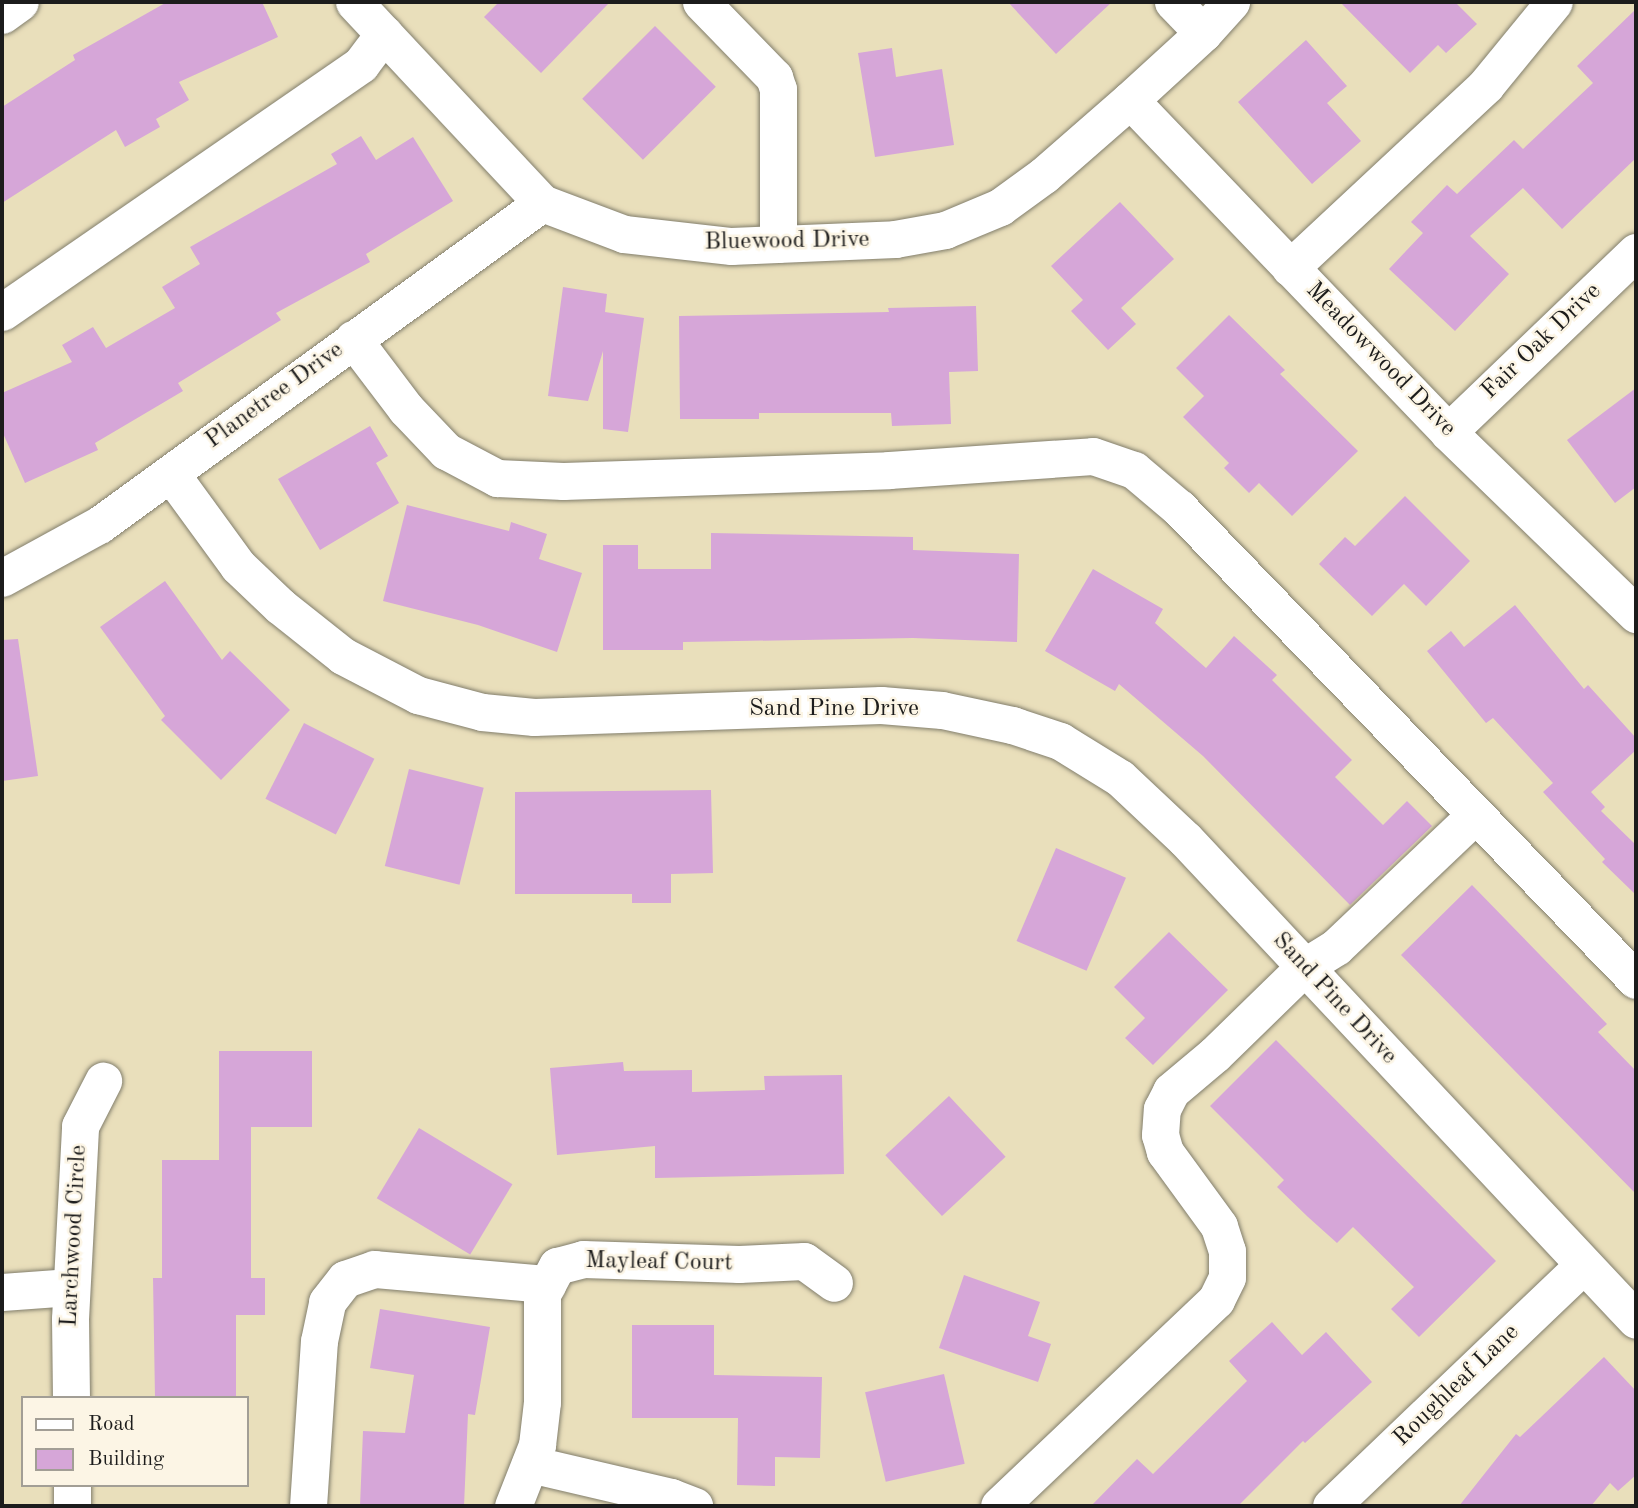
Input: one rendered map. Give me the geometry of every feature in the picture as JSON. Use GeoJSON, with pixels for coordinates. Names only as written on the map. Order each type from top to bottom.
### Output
{"type":"FeatureCollection","features":[{"type":"Feature","properties":{"kind":"street"},"geometry":{"type":"LineString","coordinates":[[2,15],[20,2]]}},
{"type":"Feature","properties":{"kind":"street","name":"Bluewood Drive"},"geometry":{"type":"LineString","coordinates":[[354,2],[542,203],[624,234],[703,245],[895,239],[945,230],[1000,207],[1044,175],[1130,100],[1203,33],[1231,2]]}},
{"type":"Feature","properties":{"kind":"street"},"geometry":{"type":"LineString","coordinates":[[702,2],[774,77],[778,89],[778,244]]}},
{"type":"Feature","properties":{"kind":"street"},"geometry":{"type":"LineString","coordinates":[[1173,2],[1203,33]]}},
{"type":"Feature","properties":{"kind":"street"},"geometry":{"type":"LineString","coordinates":[[1290,268],[1486,85],[1555,2]]}},
{"type":"Feature","properties":{"kind":"street"},"geometry":{"type":"LineString","coordinates":[[2,312],[360,64],[384,34]]}},
{"type":"Feature","properties":{"kind":"street","name":"Meadowwood Drive"},"geometry":{"type":"LineString","coordinates":[[1130,100],[1448,432],[1634,604]]}},
{"type":"Feature","properties":{"kind":"street","name":"Planetree Drive"},"geometry":{"type":"LineString","coordinates":[[2,578],[99,525],[542,203]]}},
{"type":"Feature","properties":{"kind":"street","name":"Fair Oak Drive"},"geometry":{"type":"LineString","coordinates":[[1448,432],[1636,252]]}},
{"type":"Feature","properties":{"kind":"street"},"geometry":{"type":"LineString","coordinates":[[353,339],[406,409],[446,451],[497,478],[563,481],[889,470],[1093,456],[1134,470],[1179,508],[1636,980]]}},
{"type":"Feature","properties":{"kind":"street","name":"Sand Pine Drive"},"geometry":{"type":"LineString","coordinates":[[171,474],[238,566],[280,606],[343,656],[418,695],[482,712],[534,717],[881,705],[953,713],[1012,725],[1060,741],[1130,786],[1185,839],[1582,1266],[1636,1320]]}},
{"type":"Feature","properties":{"kind":"street"},"geometry":{"type":"LineString","coordinates":[[999,1506],[1216,1300],[1227,1276],[1227,1251],[1219,1226],[1165,1152],[1160,1135],[1162,1109],[1171,1091],[1215,1054],[1304,967],[1336,947],[1475,815]]}},
{"type":"Feature","properties":{"kind":"street","name":"Larchwood Circle"},"geometry":{"type":"LineString","coordinates":[[71,1396],[71,1287],[80,1126],[103,1081]]}},
{"type":"Feature","properties":{"kind":"street","name":"Mayleaf Court"},"geometry":{"type":"LineString","coordinates":[[547,1284],[556,1266],[583,1259],[738,1264],[804,1261],[834,1283]]}},
{"type":"Feature","properties":{"kind":"street","name":"Roughleaf Lane"},"geometry":{"type":"LineString","coordinates":[[1331,1506],[1582,1266]]}},
{"type":"Feature","properties":{"kind":"street"},"geometry":{"type":"LineString","coordinates":[[308,1506],[319,1341],[327,1302],[345,1279],[373,1269],[547,1284],[542,1294],[542,1402],[537,1445],[513,1506]]}},
{"type":"Feature","properties":{"kind":"street"},"geometry":{"type":"LineString","coordinates":[[2,1292],[71,1287]]}},
{"type":"Feature","properties":{"kind":"street"},"geometry":{"type":"LineString","coordinates":[[530,1464],[671,1497],[694,1506]]}},
{"type":"Feature","properties":{"kind":"street"},"geometry":{"type":"LineString","coordinates":[[72,1487],[72,1506]]}},
{"type":"Feature","properties":{"kind":"building"},"geometry":{"type":"Polygon","coordinates":[[[167,2],[262,2],[278,37],[179,82],[189,100],[156,119],[160,127],[125,147],[116,130],[2,203],[2,107],[75,60],[73,55],[167,2]]]}},
{"type":"Feature","properties":{"kind":"building"},"geometry":{"type":"Polygon","coordinates":[[[499,2],[610,2],[541,73],[484,17],[499,2]]]}},
{"type":"Feature","properties":{"kind":"building"},"geometry":{"type":"Polygon","coordinates":[[[1008,2],[1112,2],[1056,54],[1008,2]]]}},
{"type":"Feature","properties":{"kind":"building"},"geometry":{"type":"Polygon","coordinates":[[[1340,2],[1455,2],[1477,24],[1446,53],[1438,45],[1410,73],[1340,2]]]}},
{"type":"Feature","properties":{"kind":"building"},"geometry":{"type":"Polygon","coordinates":[[[1636,9],[1636,158],[1562,229],[1523,188],[1470,236],[1509,274],[1455,331],[1389,269],[1423,233],[1411,222],[1447,185],[1457,194],[1514,140],[1523,149],[1593,83],[1577,66],[1636,9]]]}},
{"type":"Feature","properties":{"kind":"building"},"geometry":{"type":"Polygon","coordinates":[[[655,26],[716,87],[643,160],[582,99],[655,26]]]}},
{"type":"Feature","properties":{"kind":"building"},"geometry":{"type":"Polygon","coordinates":[[[1306,40],[1347,86],[1327,103],[1361,141],[1312,184],[1238,102],[1306,40]]]}},
{"type":"Feature","properties":{"kind":"building"},"geometry":{"type":"Polygon","coordinates":[[[892,48],[896,77],[942,69],[954,145],[875,157],[858,53],[892,48]]]}},
{"type":"Feature","properties":{"kind":"building"},"geometry":{"type":"Polygon","coordinates":[[[361,136],[376,160],[413,137],[453,201],[366,254],[370,262],[276,313],[281,320],[178,383],[183,391],[95,443],[98,450],[25,483],[2,431],[2,393],[72,362],[62,345],[93,327],[106,348],[175,308],[162,287],[200,264],[190,247],[337,164],[331,154],[361,136]]]}},
{"type":"Feature","properties":{"kind":"building"},"geometry":{"type":"Polygon","coordinates":[[[1120,202],[1174,259],[1121,308],[1136,324],[1108,350],[1071,311],[1083,300],[1051,266],[1120,202]]]}},
{"type":"Feature","properties":{"kind":"building"},"geometry":{"type":"Polygon","coordinates":[[[563,287],[607,294],[605,312],[644,318],[628,432],[603,429],[603,351],[588,401],[548,396],[563,287]]]}},
{"type":"Feature","properties":{"kind":"building"},"geometry":{"type":"Polygon","coordinates":[[[976,306],[978,371],[949,372],[951,424],[892,426],[891,413],[759,413],[759,419],[680,419],[679,316],[889,312],[888,308],[976,306]]]}},
{"type":"Feature","properties":{"kind":"building"},"geometry":{"type":"Polygon","coordinates":[[[1229,315],[1285,370],[1280,374],[1358,451],[1292,516],[1259,483],[1249,493],[1224,468],[1229,463],[1183,417],[1204,396],[1176,368],[1229,315]]]}},
{"type":"Feature","properties":{"kind":"building"},"geometry":{"type":"Polygon","coordinates":[[[1636,388],[1636,487],[1615,503],[1567,440],[1636,388]]]}},
{"type":"Feature","properties":{"kind":"building"},"geometry":{"type":"Polygon","coordinates":[[[370,426],[388,456],[376,463],[399,503],[320,550],[278,479],[370,426]]]}},
{"type":"Feature","properties":{"kind":"building"},"geometry":{"type":"Polygon","coordinates":[[[1405,496],[1470,561],[1426,606],[1404,584],[1372,616],[1319,564],[1345,537],[1355,546],[1405,496]]]}},
{"type":"Feature","properties":{"kind":"building"},"geometry":{"type":"Polygon","coordinates":[[[407,505],[509,531],[511,522],[547,534],[539,559],[582,573],[557,652],[478,625],[383,601],[407,505]]]}},
{"type":"Feature","properties":{"kind":"building"},"geometry":{"type":"Polygon","coordinates":[[[711,533],[913,537],[913,550],[1019,554],[1017,642],[913,638],[683,642],[683,650],[603,650],[603,545],[638,545],[638,569],[711,569],[711,533]]]}},
{"type":"Feature","properties":{"kind":"building"},"geometry":{"type":"Polygon","coordinates":[[[1093,569],[1163,609],[1155,623],[1206,668],[1234,636],[1277,675],[1272,680],[1352,760],[1335,777],[1383,825],[1407,801],[1432,826],[1350,905],[1203,756],[1119,684],[1115,691],[1045,651],[1093,569]]]}},
{"type":"Feature","properties":{"kind":"building"},"geometry":{"type":"Polygon","coordinates":[[[165,581],[222,660],[230,651],[290,710],[221,780],[161,720],[165,716],[100,627],[165,581]]]}},
{"type":"Feature","properties":{"kind":"building"},"geometry":{"type":"Polygon","coordinates":[[[1515,605],[1584,689],[1588,685],[1636,738],[1636,750],[1591,792],[1605,807],[1601,811],[1636,845],[1636,895],[1602,862],[1605,859],[1543,792],[1553,783],[1493,718],[1486,723],[1427,651],[1451,631],[1464,647],[1515,605]]]}},
{"type":"Feature","properties":{"kind":"building"},"geometry":{"type":"Polygon","coordinates":[[[18,639],[38,776],[2,781],[2,640],[18,639]]]}},
{"type":"Feature","properties":{"kind":"building"},"geometry":{"type":"Polygon","coordinates":[[[304,723],[374,759],[336,835],[265,799],[304,723]]]}},
{"type":"Feature","properties":{"kind":"building"},"geometry":{"type":"Polygon","coordinates":[[[409,769],[484,788],[460,885],[385,866],[409,769]]]}},
{"type":"Feature","properties":{"kind":"building"},"geometry":{"type":"Polygon","coordinates":[[[711,790],[713,873],[671,874],[671,903],[632,903],[632,894],[515,894],[515,792],[711,790]]]}},
{"type":"Feature","properties":{"kind":"building"},"geometry":{"type":"Polygon","coordinates":[[[1056,848],[1126,878],[1086,971],[1017,941],[1056,848]]]}},
{"type":"Feature","properties":{"kind":"building"},"geometry":{"type":"Polygon","coordinates":[[[1472,885],[1607,1024],[1598,1032],[1636,1071],[1636,1194],[1401,955],[1472,885]]]}},
{"type":"Feature","properties":{"kind":"building"},"geometry":{"type":"Polygon","coordinates":[[[1169,932],[1228,990],[1153,1065],[1125,1038],[1145,1018],[1114,987],[1169,932]]]}},
{"type":"Feature","properties":{"kind":"building"},"geometry":{"type":"Polygon","coordinates":[[[1276,1040],[1496,1261],[1419,1337],[1391,1309],[1414,1287],[1353,1227],[1337,1243],[1277,1187],[1284,1180],[1210,1106],[1276,1040]]]}},
{"type":"Feature","properties":{"kind":"building"},"geometry":{"type":"Polygon","coordinates":[[[219,1051],[312,1051],[312,1127],[251,1127],[251,1278],[265,1278],[265,1315],[236,1315],[236,1396],[155,1396],[153,1278],[162,1278],[162,1160],[219,1160],[219,1051]]]}},
{"type":"Feature","properties":{"kind":"building"},"geometry":{"type":"Polygon","coordinates":[[[623,1062],[624,1071],[692,1070],[692,1092],[765,1090],[764,1076],[842,1075],[844,1174],[655,1178],[655,1146],[557,1155],[550,1068],[623,1062]]]}},
{"type":"Feature","properties":{"kind":"building"},"geometry":{"type":"Polygon","coordinates":[[[949,1096],[1006,1157],[942,1216],[885,1155],[949,1096]]]}},
{"type":"Feature","properties":{"kind":"building"},"geometry":{"type":"Polygon","coordinates":[[[419,1128],[512,1184],[470,1254],[377,1198],[419,1128]]]}},
{"type":"Feature","properties":{"kind":"building"},"geometry":{"type":"Polygon","coordinates":[[[964,1275],[1040,1302],[1028,1336],[1051,1344],[1038,1382],[939,1348],[964,1275]]]}},
{"type":"Feature","properties":{"kind":"building"},"geometry":{"type":"Polygon","coordinates":[[[380,1309],[490,1327],[475,1415],[468,1414],[464,1506],[360,1506],[363,1431],[405,1433],[414,1375],[370,1368],[380,1309]]]}},
{"type":"Feature","properties":{"kind":"building"},"geometry":{"type":"Polygon","coordinates":[[[1272,1322],[1302,1355],[1326,1332],[1372,1382],[1305,1443],[1303,1441],[1238,1506],[1091,1506],[1137,1459],[1153,1474],[1247,1381],[1229,1361],[1272,1322]]]}},
{"type":"Feature","properties":{"kind":"building"},"geometry":{"type":"Polygon","coordinates":[[[632,1325],[714,1325],[714,1375],[822,1377],[820,1458],[775,1457],[775,1486],[737,1485],[738,1418],[632,1418],[632,1325]]]}},
{"type":"Feature","properties":{"kind":"building"},"geometry":{"type":"Polygon","coordinates":[[[1604,1357],[1636,1391],[1636,1475],[1618,1491],[1610,1483],[1591,1506],[1459,1506],[1516,1434],[1520,1437],[1604,1357]]]}},
{"type":"Feature","properties":{"kind":"building"},"geometry":{"type":"Polygon","coordinates":[[[944,1374],[965,1464],[886,1482],[865,1392],[944,1374]]]}}]}
